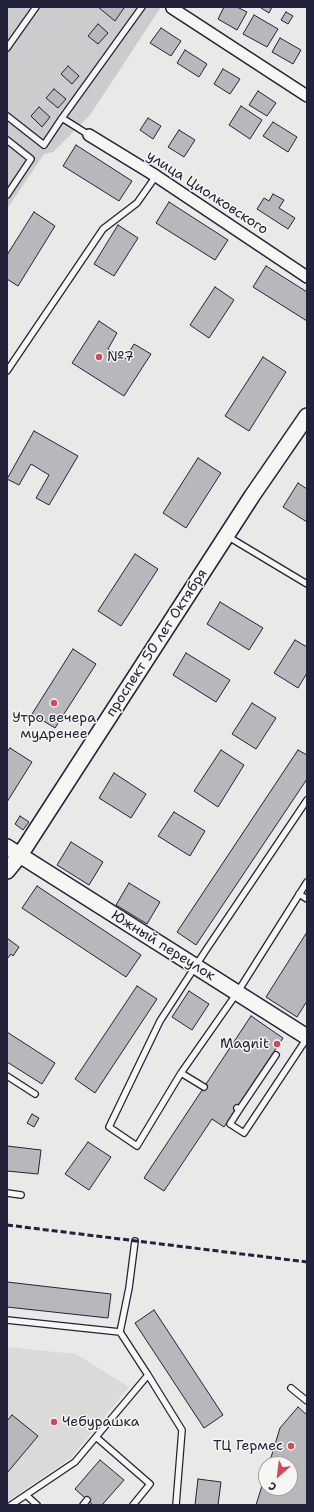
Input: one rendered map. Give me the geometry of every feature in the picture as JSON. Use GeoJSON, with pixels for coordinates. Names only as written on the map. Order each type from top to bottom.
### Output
{"type":"FeatureCollection","features":[{"type":"Feature","properties":{"kind":"main road","name":"проспект 50 лет Октября"},"geometry":{"type":"LineString","coordinates":[[7,871],[13,851],[307,416]]}},
{"type":"Feature","properties":{"kind":"main road","name":"Южный переулок"},"geometry":{"type":"LineString","coordinates":[[13,851],[307,1038]]}},
{"type":"Feature","properties":{"kind":"street"},"geometry":{"type":"LineString","coordinates":[[172,8],[307,96]]}},
{"type":"Feature","properties":{"kind":"street","name":"улица Циолковского"},"geometry":{"type":"LineString","coordinates":[[89,136],[156,176],[307,276]]}},
{"type":"Feature","properties":{"kind":"lane"},"geometry":{"type":"LineString","coordinates":[[7,48],[36,7]]}},
{"type":"Feature","properties":{"kind":"lane"},"geometry":{"type":"LineString","coordinates":[[7,116],[44,145],[142,7]]}},
{"type":"Feature","properties":{"kind":"lane"},"geometry":{"type":"LineString","coordinates":[[62,118],[89,136]]}},
{"type":"Feature","properties":{"kind":"lane"},"geometry":{"type":"LineString","coordinates":[[7,140],[31,159],[7,195]]}},
{"type":"Feature","properties":{"kind":"lane"},"geometry":{"type":"LineString","coordinates":[[7,371],[103,229],[137,203],[156,176]]}},
{"type":"Feature","properties":{"kind":"lane"},"geometry":{"type":"LineString","coordinates":[[227,536],[307,584]]}},
{"type":"Feature","properties":{"kind":"lane"},"geometry":{"type":"LineString","coordinates":[[307,800],[160,1021],[109,1127],[137,1146],[181,1073],[237,993],[307,882]]}},
{"type":"Feature","properties":{"kind":"lane"},"geometry":{"type":"LineString","coordinates":[[299,894],[307,899]]}},
{"type":"Feature","properties":{"kind":"lane"},"geometry":{"type":"LineString","coordinates":[[276,1055],[238,1109],[230,1124],[244,1133],[307,1038]]}},
{"type":"Feature","properties":{"kind":"lane"},"geometry":{"type":"LineString","coordinates":[[181,1073],[204,1087]]}},
{"type":"Feature","properties":{"kind":"lane"},"geometry":{"type":"LineString","coordinates":[[7,1076],[35,1094]]}},
{"type":"Feature","properties":{"kind":"lane"},"geometry":{"type":"LineString","coordinates":[[7,1193],[21,1195]]}},
{"type":"Feature","properties":{"kind":"lane"},"geometry":{"type":"LineString","coordinates":[[135,1241],[129,1288],[120,1332],[182,1430],[176,1505]]}},
{"type":"Feature","properties":{"kind":"lane"},"geometry":{"type":"LineString","coordinates":[[7,1320],[120,1332]]}},
{"type":"Feature","properties":{"kind":"lane"},"geometry":{"type":"LineString","coordinates":[[11,1505],[75,1462],[148,1375]]}},
{"type":"Feature","properties":{"kind":"lane"},"geometry":{"type":"LineString","coordinates":[[291,1388],[307,1401]]}},
{"type":"Feature","properties":{"kind":"lane"},"geometry":{"type":"LineString","coordinates":[[96,1437],[150,1484],[134,1505]]}},
{"type":"Feature","properties":{"kind":"lane"},"geometry":{"type":"LineString","coordinates":[[26,1495],[37,1505]]}},
{"type":"Feature","properties":{"kind":"lane"},"geometry":{"type":"LineString","coordinates":[[82,1505],[87,1500]]}},
{"type":"Feature","properties":{"kind":"shaded area"},"geometry":{"type":"Polygon","coordinates":[[[7,7],[161,7],[90,115],[53,152],[44,154],[7,209],[7,7]]]}},
{"type":"Feature","properties":{"kind":"shaded area","name":"Чебурашка"},"geometry":{"type":"Polygon","coordinates":[[[7,1347],[76,1354],[129,1387],[72,1457],[7,1502],[7,1347]]]}},
{"type":"Feature","properties":{"kind":"building"},"geometry":{"type":"Polygon","coordinates":[[[98,7],[122,7],[124,8],[115,21],[98,7]]]}},
{"type":"Feature","properties":{"kind":"building"},"geometry":{"type":"Polygon","coordinates":[[[224,7],[237,7],[247,12],[237,30],[218,19],[224,7]]]}},
{"type":"Feature","properties":{"kind":"building"},"geometry":{"type":"Polygon","coordinates":[[[261,7],[272,7],[269,13],[261,7]]]}},
{"type":"Feature","properties":{"kind":"building"},"geometry":{"type":"Polygon","coordinates":[[[286,12],[293,16],[288,24],[281,20],[286,12]]]}},
{"type":"Feature","properties":{"kind":"building"},"geometry":{"type":"Polygon","coordinates":[[[254,15],[278,29],[267,47],[243,34],[254,15]]]}},
{"type":"Feature","properties":{"kind":"building"},"geometry":{"type":"Polygon","coordinates":[[[98,24],[108,33],[98,44],[88,36],[98,24]]]}},
{"type":"Feature","properties":{"kind":"building"},"geometry":{"type":"Polygon","coordinates":[[[161,28],[181,41],[171,56],[150,43],[161,28]]]}},
{"type":"Feature","properties":{"kind":"building"},"geometry":{"type":"Polygon","coordinates":[[[280,38],[301,50],[293,64],[272,52],[280,38]]]}},
{"type":"Feature","properties":{"kind":"building"},"geometry":{"type":"Polygon","coordinates":[[[185,50],[207,64],[199,77],[177,63],[185,50]]]}},
{"type":"Feature","properties":{"kind":"building"},"geometry":{"type":"Polygon","coordinates":[[[68,66],[79,76],[72,84],[61,74],[68,66]]]}},
{"type":"Feature","properties":{"kind":"building"},"geometry":{"type":"Polygon","coordinates":[[[223,69],[240,79],[230,94],[214,84],[223,69]]]}},
{"type":"Feature","properties":{"kind":"building"},"geometry":{"type":"Polygon","coordinates":[[[54,89],[66,99],[58,108],[46,98],[54,89]]]}},
{"type":"Feature","properties":{"kind":"building"},"geometry":{"type":"Polygon","coordinates":[[[258,91],[276,103],[267,116],[249,105],[258,91]]]}},
{"type":"Feature","properties":{"kind":"building"},"geometry":{"type":"Polygon","coordinates":[[[241,106],[262,120],[250,139],[229,125],[241,106]]]}},
{"type":"Feature","properties":{"kind":"building"},"geometry":{"type":"Polygon","coordinates":[[[39,107],[50,117],[42,127],[31,116],[39,107]]]}},
{"type":"Feature","properties":{"kind":"building"},"geometry":{"type":"Polygon","coordinates":[[[148,118],[161,126],[153,139],[140,130],[148,118]]]}},
{"type":"Feature","properties":{"kind":"building"},"geometry":{"type":"Polygon","coordinates":[[[273,122],[297,137],[288,152],[263,136],[273,122]]]}},
{"type":"Feature","properties":{"kind":"building"},"geometry":{"type":"Polygon","coordinates":[[[179,130],[195,140],[184,157],[168,147],[179,130]]]}},
{"type":"Feature","properties":{"kind":"building"},"geometry":{"type":"Polygon","coordinates":[[[76,145],[132,181],[119,201],[63,166],[76,145]]]}},
{"type":"Feature","properties":{"kind":"building"},"geometry":{"type":"Polygon","coordinates":[[[273,194],[284,200],[279,208],[295,218],[288,229],[257,209],[264,198],[269,201],[273,194]]]}},
{"type":"Feature","properties":{"kind":"building"},"geometry":{"type":"Polygon","coordinates":[[[169,202],[228,240],[215,260],[156,223],[169,202]]]}},
{"type":"Feature","properties":{"kind":"building"},"geometry":{"type":"Polygon","coordinates":[[[34,212],[55,226],[18,286],[7,279],[7,255],[34,212]]]}},
{"type":"Feature","properties":{"kind":"building"},"geometry":{"type":"Polygon","coordinates":[[[118,225],[138,238],[114,276],[94,264],[118,225]]]}},
{"type":"Feature","properties":{"kind":"building"},"geometry":{"type":"Polygon","coordinates":[[[266,266],[307,292],[307,321],[253,287],[266,266]]]}},
{"type":"Feature","properties":{"kind":"building"},"geometry":{"type":"Polygon","coordinates":[[[215,287],[234,300],[209,338],[190,325],[215,287]]]}},
{"type":"Feature","properties":{"kind":"building","name":"№7"},"geometry":{"type":"Polygon","coordinates":[[[99,321],[117,333],[108,349],[125,359],[134,344],[151,354],[124,396],[72,363],[99,321]]]}},
{"type":"Feature","properties":{"kind":"building"},"geometry":{"type":"Polygon","coordinates":[[[263,357],[286,372],[249,431],[225,416],[263,357]]]}},
{"type":"Feature","properties":{"kind":"building"},"geometry":{"type":"Polygon","coordinates":[[[34,431],[78,456],[49,505],[36,498],[49,475],[31,464],[19,485],[7,479],[34,431]]]}},
{"type":"Feature","properties":{"kind":"building"},"geometry":{"type":"Polygon","coordinates":[[[198,458],[221,473],[186,528],[163,513],[198,458]]]}},
{"type":"Feature","properties":{"kind":"building"},"geometry":{"type":"Polygon","coordinates":[[[298,483],[307,489],[307,522],[283,507],[298,483]]]}},
{"type":"Feature","properties":{"kind":"building"},"geometry":{"type":"Polygon","coordinates":[[[135,554],[158,569],[121,626],[98,611],[135,554]]]}},
{"type":"Feature","properties":{"kind":"building"},"geometry":{"type":"Polygon","coordinates":[[[220,602],[263,628],[249,650],[207,624],[220,602]]]}},
{"type":"Feature","properties":{"kind":"building"},"geometry":{"type":"Polygon","coordinates":[[[295,640],[307,647],[307,673],[298,688],[274,673],[295,640]]]}},
{"type":"Feature","properties":{"kind":"building"},"geometry":{"type":"Polygon","coordinates":[[[73,649],[96,664],[55,728],[32,714],[73,649]]]}},
{"type":"Feature","properties":{"kind":"building"},"geometry":{"type":"Polygon","coordinates":[[[186,653],[230,680],[216,702],[173,675],[186,653]]]}},
{"type":"Feature","properties":{"kind":"building"},"geometry":{"type":"Polygon","coordinates":[[[252,703],[276,718],[256,749],[232,734],[252,703]]]}},
{"type":"Feature","properties":{"kind":"building"},"geometry":{"type":"Polygon","coordinates":[[[10,748],[32,762],[7,802],[7,752],[10,748]]]}},
{"type":"Feature","properties":{"kind":"building"},"geometry":{"type":"Polygon","coordinates":[[[221,750],[244,765],[218,807],[194,791],[221,750]]]}},
{"type":"Feature","properties":{"kind":"building"},"geometry":{"type":"Polygon","coordinates":[[[298,750],[307,755],[307,779],[196,945],[177,932],[298,750]]]}},
{"type":"Feature","properties":{"kind":"building"},"geometry":{"type":"Polygon","coordinates":[[[114,773],[146,794],[131,818],[99,798],[114,773]]]}},
{"type":"Feature","properties":{"kind":"building"},"geometry":{"type":"Polygon","coordinates":[[[174,812],[205,831],[190,856],[158,836],[174,812]]]}},
{"type":"Feature","properties":{"kind":"building"},"geometry":{"type":"Polygon","coordinates":[[[20,816],[29,822],[23,830],[15,824],[20,816]]]}},
{"type":"Feature","properties":{"kind":"building"},"geometry":{"type":"Polygon","coordinates":[[[71,842],[103,862],[89,885],[57,865],[71,842]]]}},
{"type":"Feature","properties":{"kind":"building"},"geometry":{"type":"Polygon","coordinates":[[[129,883],[160,902],[147,924],[116,905],[129,883]]]}},
{"type":"Feature","properties":{"kind":"building"},"geometry":{"type":"Polygon","coordinates":[[[37,886],[141,955],[126,977],[22,908],[37,886]]]}},
{"type":"Feature","properties":{"kind":"building"},"geometry":{"type":"Polygon","coordinates":[[[307,932],[307,1001],[297,1017],[266,997],[307,932]]]}},
{"type":"Feature","properties":{"kind":"building"},"geometry":{"type":"Polygon","coordinates":[[[7,938],[19,947],[13,956],[11,954],[7,959],[7,938]]]}},
{"type":"Feature","properties":{"kind":"building"},"geometry":{"type":"Polygon","coordinates":[[[137,986],[157,999],[95,1093],[75,1079],[137,986]]]}},
{"type":"Feature","properties":{"kind":"building"},"geometry":{"type":"Polygon","coordinates":[[[189,991],[209,1004],[192,1030],[172,1017],[189,991]]]}},
{"type":"Feature","properties":{"kind":"building"},"geometry":{"type":"Polygon","coordinates":[[[251,1016],[283,1038],[224,1127],[212,1119],[164,1191],[144,1178],[251,1016]]]}},
{"type":"Feature","properties":{"kind":"building"},"geometry":{"type":"Polygon","coordinates":[[[7,1032],[55,1063],[42,1084],[7,1062],[7,1032]]]}},
{"type":"Feature","properties":{"kind":"building"},"geometry":{"type":"Polygon","coordinates":[[[32,1114],[39,1118],[34,1127],[27,1123],[32,1114]]]}},
{"type":"Feature","properties":{"kind":"building"},"geometry":{"type":"Polygon","coordinates":[[[88,1142],[111,1157],[89,1190],[65,1174],[88,1142]]]}},
{"type":"Feature","properties":{"kind":"building"},"geometry":{"type":"Polygon","coordinates":[[[7,1146],[41,1150],[38,1174],[7,1171],[7,1146]]]}},
{"type":"Feature","properties":{"kind":"building"},"geometry":{"type":"Polygon","coordinates":[[[7,1282],[111,1294],[108,1318],[7,1307],[7,1282]]]}},
{"type":"Feature","properties":{"kind":"building"},"geometry":{"type":"Polygon","coordinates":[[[154,1310],[223,1415],[204,1428],[135,1323],[154,1310]]]}},
{"type":"Feature","properties":{"kind":"building","name":"ТЦ Гермес"},"geometry":{"type":"Polygon","coordinates":[[[298,1407],[307,1415],[307,1505],[256,1505],[259,1496],[298,1496],[298,1456],[271,1456],[280,1428],[298,1407]]]}},
{"type":"Feature","properties":{"kind":"building"},"geometry":{"type":"Polygon","coordinates":[[[12,1415],[38,1436],[7,1473],[7,1421],[12,1415]]]}},
{"type":"Feature","properties":{"kind":"building"},"geometry":{"type":"Polygon","coordinates":[[[100,1460],[124,1480],[102,1505],[93,1505],[75,1489],[100,1460]]]}},
{"type":"Feature","properties":{"kind":"building"},"geometry":{"type":"Polygon","coordinates":[[[198,1479],[221,1482],[218,1505],[195,1505],[198,1479]]]}},
{"type":"Feature","properties":{"kind":"railway"},"geometry":{"type":"LineString","coordinates":[[7,1225],[307,1262]]}},
{"type":"Feature","properties":{"kind":"place","name":"№7"},"geometry":{"type":"Point","coordinates":[99,357]}},
{"type":"Feature","properties":{"kind":"place","name":"Утро вечера мудренее"},"geometry":{"type":"Point","coordinates":[54,703]}},
{"type":"Feature","properties":{"kind":"place","name":"Magnit"},"geometry":{"type":"Point","coordinates":[277,1044]}},
{"type":"Feature","properties":{"kind":"place","name":"Чебурашка"},"geometry":{"type":"Point","coordinates":[54,1422]}},
{"type":"Feature","properties":{"kind":"place","name":"ТЦ Гермес"},"geometry":{"type":"Point","coordinates":[291,1446]}}]}
